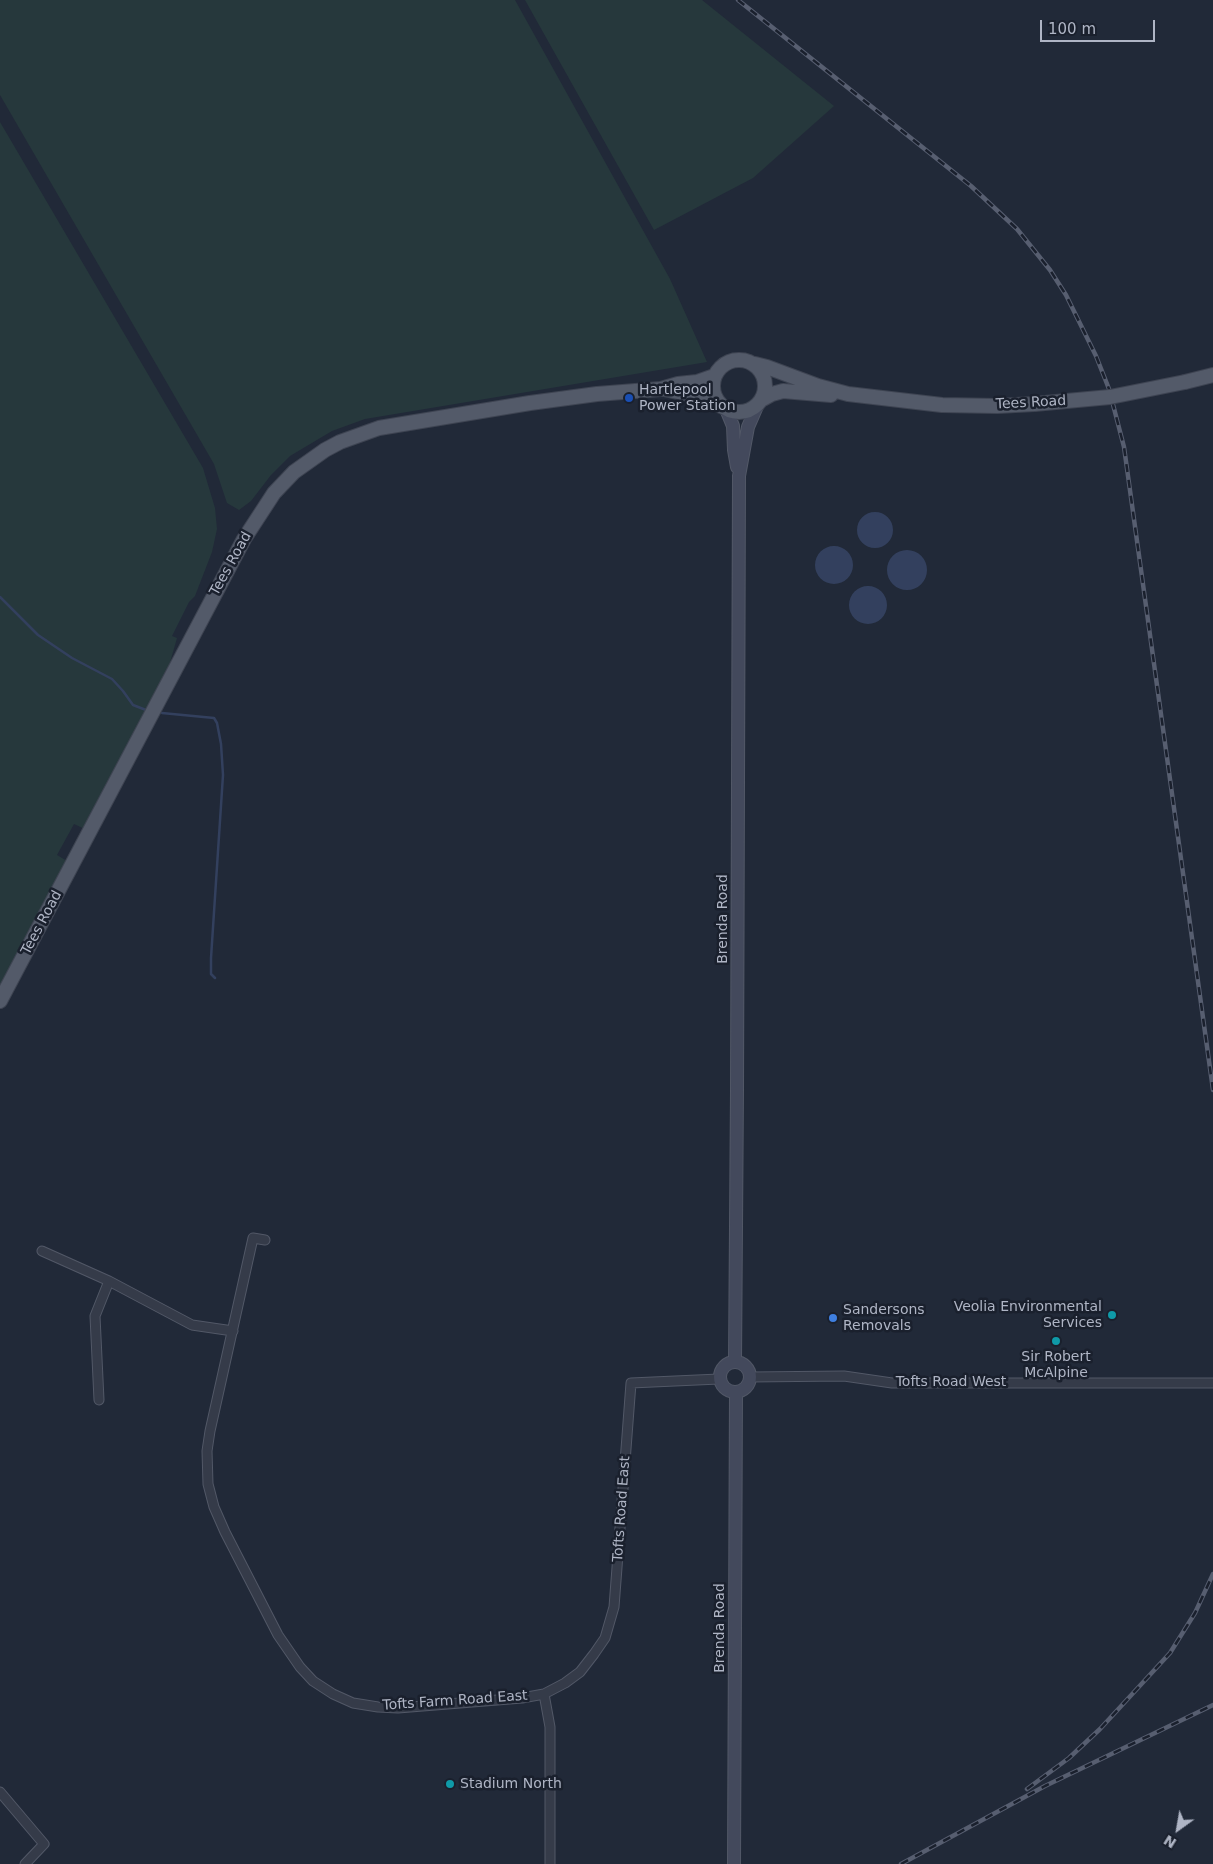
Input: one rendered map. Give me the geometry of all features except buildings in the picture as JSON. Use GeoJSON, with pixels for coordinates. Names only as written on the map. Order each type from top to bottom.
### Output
{"type":"FeatureCollection","features":[{"type":"Feature","properties":{"kind":"main road"},"geometry":{"type":"LineString","coordinates":[[742,360],[754,364],[763,374],[766,383],[761,401],[749,411],[739,412],[724,408],[715,398],[714,376],[727,362],[742,360]]}},
{"type":"Feature","properties":{"kind":"main road","name":"Tees Road"},"geometry":{"type":"LineString","coordinates":[[754,364],[848,394]]}},
{"type":"Feature","properties":{"kind":"main road","name":"Tees Road"},"geometry":{"type":"LineString","coordinates":[[761,401],[772,394],[783,392],[823,395],[848,394],[942,404],[997,406],[1034,404],[1110,397],[1185,382],[1213,374]]}},
{"type":"Feature","properties":{"kind":"main road","name":"Tees Road"},"geometry":{"type":"LineString","coordinates":[[0,1001],[235,556],[262,510],[288,477],[324,450],[358,434],[379,428],[596,394],[661,389],[678,384],[696,382],[714,376]]}},
{"type":"Feature","properties":{"kind":"main road","name":"Tees Road"},"geometry":{"type":"LineString","coordinates":[[661,389],[697,396],[724,408]]}},
{"type":"Feature","properties":{"kind":"main road","name":"Brenda Road"},"geometry":{"type":"LineString","coordinates":[[734,1362],[739,476],[748,427],[761,401]]}},
{"type":"Feature","properties":{"kind":"main road","name":"Brenda Road"},"geometry":{"type":"LineString","coordinates":[[724,408],[733,426],[734,450],[739,476]]}},
{"type":"Feature","properties":{"kind":"main road"},"geometry":{"type":"LineString","coordinates":[[734,1362],[741,1364],[747,1369],[750,1376],[744,1390],[736,1392],[729,1391],[722,1386],[719,1379],[723,1368],[734,1362]]}},
{"type":"Feature","properties":{"kind":"main road","name":"Brenda Road"},"geometry":{"type":"LineString","coordinates":[[734,1864],[736,1392]]}},
{"type":"Feature","properties":{"kind":"street","name":"Tofts Farm Road East"},"geometry":{"type":"LineString","coordinates":[[265,1240],[253,1238],[207,1451],[208,1484],[214,1507],[227,1537],[278,1635],[300,1667],[313,1680],[333,1694],[354,1703],[398,1708],[503,1700],[544,1694],[550,1727],[550,1864]]}},
{"type":"Feature","properties":{"kind":"street"},"geometry":{"type":"LineString","coordinates":[[42,1250],[109,1281],[192,1325],[233,1331]]}},
{"type":"Feature","properties":{"kind":"street"},"geometry":{"type":"LineString","coordinates":[[99,1400],[95,1316],[109,1281]]}},
{"type":"Feature","properties":{"kind":"street","name":"Tofts Road West"},"geometry":{"type":"LineString","coordinates":[[750,1376],[844,1376],[892,1383],[1213,1383]]}},
{"type":"Feature","properties":{"kind":"street","name":"Tofts Road East"},"geometry":{"type":"LineString","coordinates":[[544,1694],[566,1683],[580,1672],[605,1638],[611,1622],[614,1607],[631,1383],[719,1379]]}},
{"type":"Feature","properties":{"kind":"street"},"geometry":{"type":"LineString","coordinates":[[0,1792],[44,1844],[25,1864]]}},
{"type":"Feature","properties":{"kind":"shaded area"},"geometry":{"type":"Polygon","coordinates":[[[0,0],[515,0],[670,279],[707,362],[365,419],[332,431],[290,456],[271,475],[251,501],[239,510],[227,503],[214,464],[0,95],[0,0]]]}},
{"type":"Feature","properties":{"kind":"shaded area"},"geometry":{"type":"Polygon","coordinates":[[[525,0],[702,0],[834,106],[753,178],[654,230],[525,0]]]}},
{"type":"Feature","properties":{"kind":"shaded area"},"geometry":{"type":"Polygon","coordinates":[[[0,122],[203,468],[215,508],[217,529],[212,552],[195,596],[189,602],[172,636],[177,638],[167,673],[87,830],[74,824],[57,855],[67,861],[0,988],[0,122]]]}},
{"type":"Feature","properties":{"kind":"water"},"geometry":{"type":"Polygon","coordinates":[[[875,512],[882,513],[888,517],[892,523],[892,537],[888,543],[882,547],[875,548],[868,547],[862,543],[858,537],[857,530],[858,523],[862,517],[868,513],[875,512]]]}},
{"type":"Feature","properties":{"kind":"water"},"geometry":{"type":"Polygon","coordinates":[[[834,546],[847,552],[853,565],[847,578],[834,584],[821,578],[815,565],[821,552],[834,546]]]}},
{"type":"Feature","properties":{"kind":"water"},"geometry":{"type":"Polygon","coordinates":[[[907,550],[921,556],[927,570],[921,584],[907,590],[893,584],[887,570],[893,556],[907,550]]]}},
{"type":"Feature","properties":{"kind":"water"},"geometry":{"type":"Polygon","coordinates":[[[868,586],[881,592],[887,605],[881,618],[868,624],[855,618],[849,605],[855,592],[868,586]]]}},
{"type":"Feature","properties":{"kind":"waterway"},"geometry":{"type":"LineString","coordinates":[[0,597],[38,635],[72,658],[112,679],[133,705],[146,710]]}},
{"type":"Feature","properties":{"kind":"waterway"},"geometry":{"type":"LineString","coordinates":[[162,713],[214,718],[217,723],[221,744],[223,775],[211,958],[211,974],[215,978]]}},
{"type":"Feature","properties":{"kind":"railway"},"geometry":{"type":"LineString","coordinates":[[738,0],[971,186],[1017,229],[1050,270],[1066,295],[1096,356],[1109,389],[1124,447],[1213,1090]]}},
{"type":"Feature","properties":{"kind":"railway"},"geometry":{"type":"LineString","coordinates":[[1027,1789],[1069,1758],[1100,1729],[1170,1653],[1195,1613],[1213,1574]]}},
{"type":"Feature","properties":{"kind":"railway"},"geometry":{"type":"LineString","coordinates":[[901,1864],[1045,1786],[1213,1705]]}},
{"type":"Feature","properties":{"kind":"place","name":"Hartlepool Power Station"},"geometry":{"type":"Point","coordinates":[629,398]}},
{"type":"Feature","properties":{"kind":"place","name":"Veolia Environmental Services"},"geometry":{"type":"Point","coordinates":[1112,1315]}},
{"type":"Feature","properties":{"kind":"place","name":"Sandersons Removals"},"geometry":{"type":"Point","coordinates":[833,1318]}},
{"type":"Feature","properties":{"kind":"place","name":"Sir Robert McAlpine"},"geometry":{"type":"Point","coordinates":[1056,1341]}},
{"type":"Feature","properties":{"kind":"place","name":"Stadium North"},"geometry":{"type":"Point","coordinates":[450,1784]}}]}
